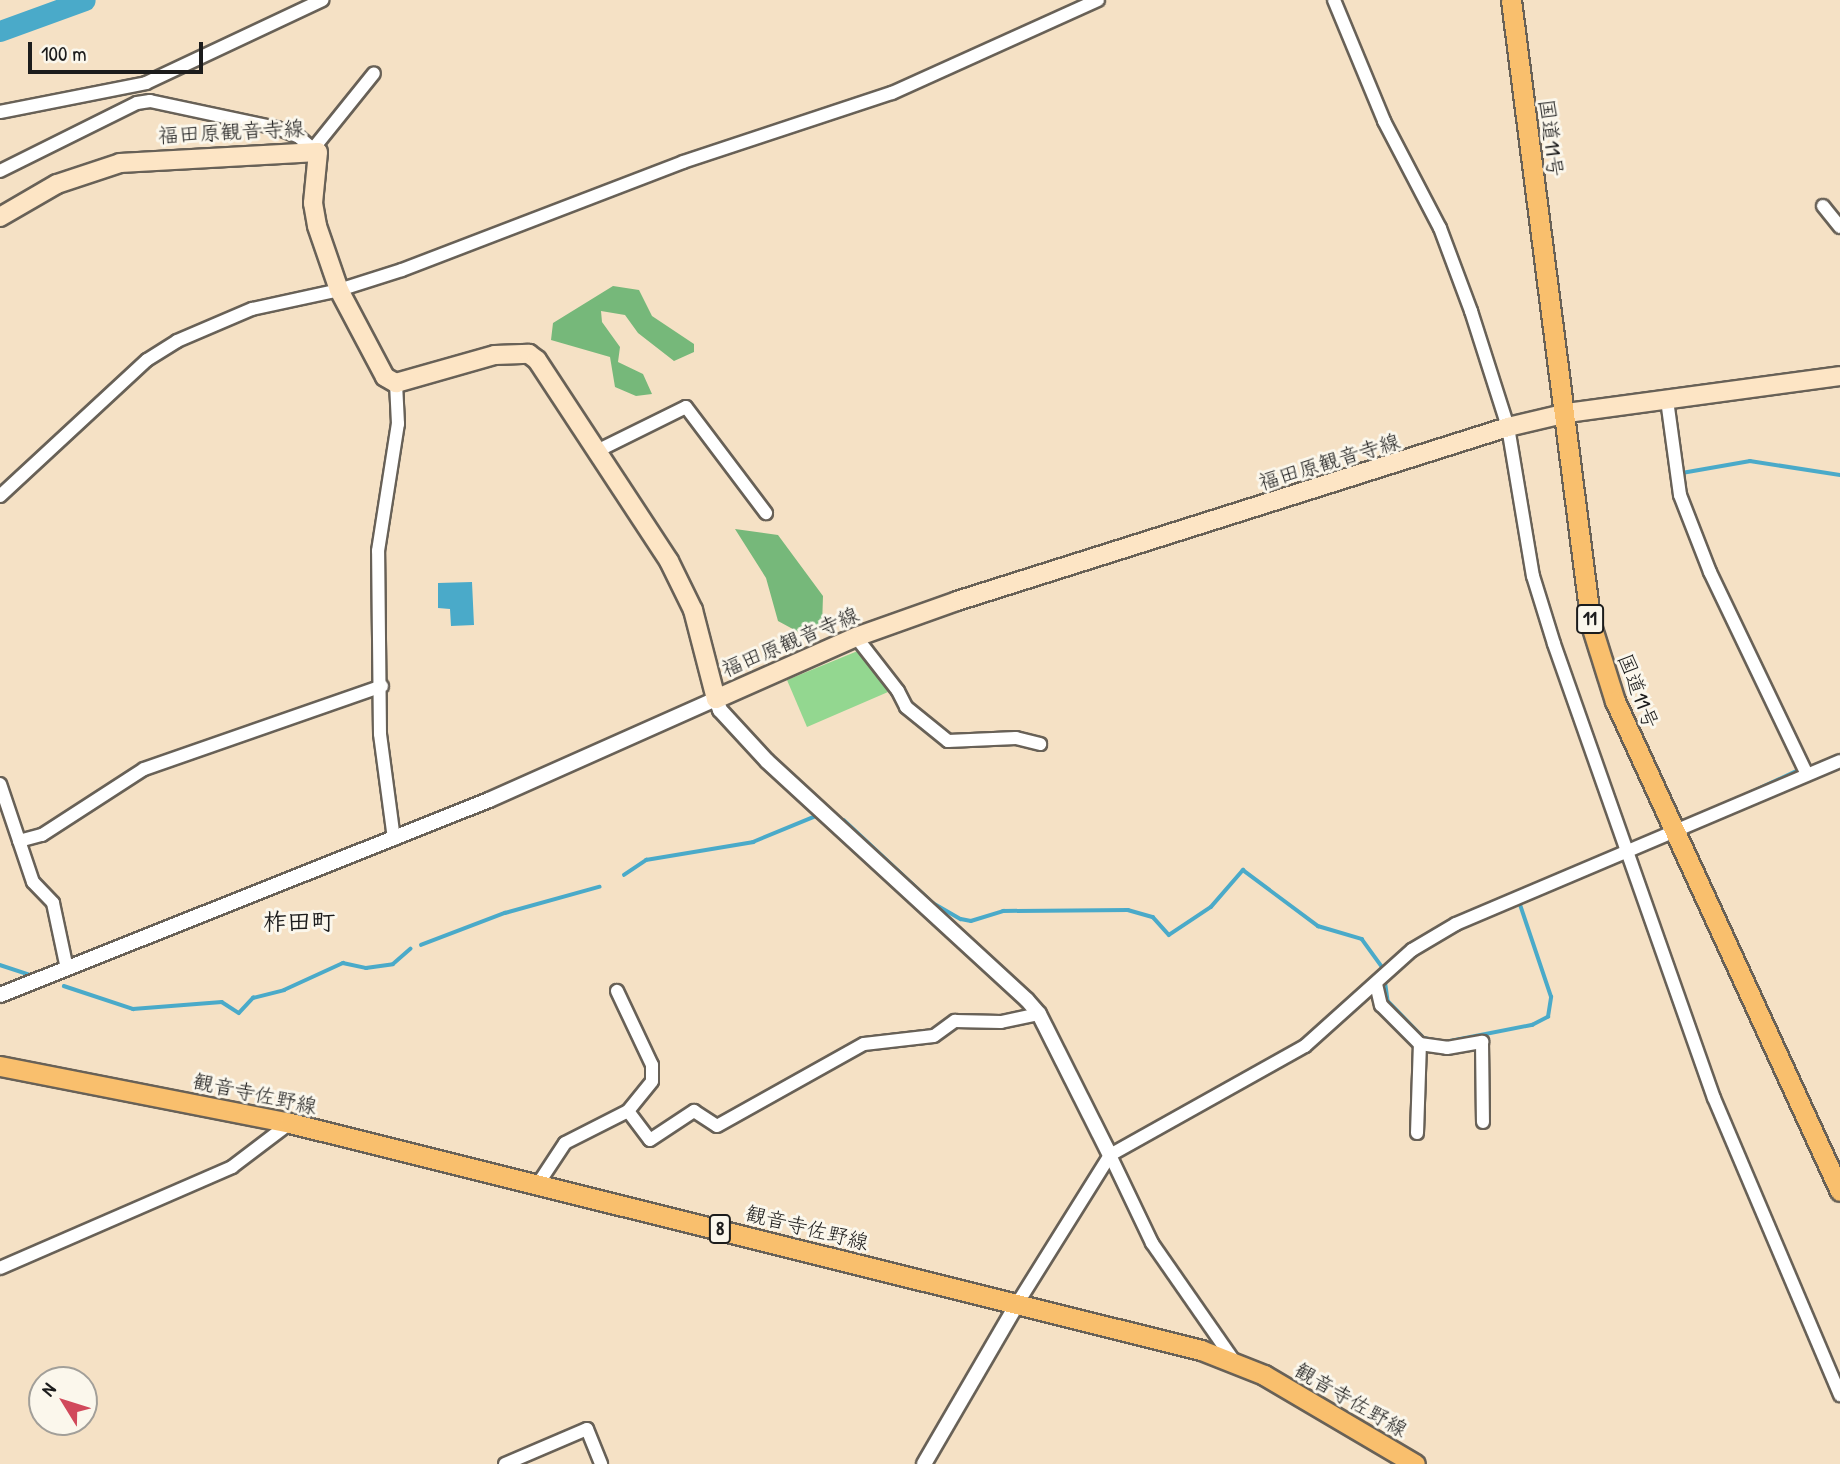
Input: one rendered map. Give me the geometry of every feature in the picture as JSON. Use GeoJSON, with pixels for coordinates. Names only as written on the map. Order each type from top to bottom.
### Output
{"type":"FeatureCollection","features":[{"type":"Feature","properties":{"kind":"main road","name":"国道11号"},"geometry":{"type":"LineString","coordinates":[[1511,0],[1567,413],[1591,625],[1615,701],[1840,1191]]}},
{"type":"Feature","properties":{"kind":"main road","name":"福田原観音寺線"},"geometry":{"type":"LineString","coordinates":[[0,217],[57,184],[120,163],[313,149],[320,157],[313,203],[317,226],[339,290],[385,377],[396,383],[495,355],[529,354],[545,368],[669,561],[693,610],[716,699],[856,637],[1508,427],[1567,413],[1840,376]]}},
{"type":"Feature","properties":{"kind":"main road","name":"観音寺佐野線"},"geometry":{"type":"LineString","coordinates":[[0,1066],[290,1123],[1017,1304],[1234,1362],[1415,1464]]}},
{"type":"Feature","properties":{"kind":"street"},"geometry":{"type":"LineString","coordinates":[[0,112],[146,83],[322,0]]}},
{"type":"Feature","properties":{"kind":"street"},"geometry":{"type":"LineString","coordinates":[[0,496],[147,360],[177,341],[252,309],[339,290],[683,162],[892,93],[1098,0]]}},
{"type":"Feature","properties":{"kind":"street"},"geometry":{"type":"LineString","coordinates":[[1334,0],[1384,121],[1440,228],[1508,427],[1533,576],[1630,852],[1654,934],[1748,1183],[1799,1292],[1840,1395]]}},
{"type":"Feature","properties":{"kind":"street"},"geometry":{"type":"LineString","coordinates":[[0,171],[137,103],[149,101],[277,128],[299,136],[313,149],[374,74]]}},
{"type":"Feature","properties":{"kind":"street"},"geometry":{"type":"LineString","coordinates":[[146,83],[149,101]]}},
{"type":"Feature","properties":{"kind":"street"},"geometry":{"type":"LineString","coordinates":[[1823,206],[1840,227]]}},
{"type":"Feature","properties":{"kind":"street"},"geometry":{"type":"LineString","coordinates":[[394,839],[381,746],[378,551],[398,424],[396,383]]}},
{"type":"Feature","properties":{"kind":"street"},"geometry":{"type":"LineString","coordinates":[[1667,400],[1679,495],[1710,572],[1806,772]]}},
{"type":"Feature","properties":{"kind":"street"},"geometry":{"type":"LineString","coordinates":[[597,451],[686,407],[766,513]]}},
{"type":"Feature","properties":{"kind":"street"},"geometry":{"type":"LineString","coordinates":[[856,637],[898,691],[906,708],[948,741],[1029,738],[1040,744]]}},
{"type":"Feature","properties":{"kind":"street"},"geometry":{"type":"LineString","coordinates":[[19,841],[42,835],[144,769],[382,686]]}},
{"type":"Feature","properties":{"kind":"street"},"geometry":{"type":"LineString","coordinates":[[0,995],[394,839],[716,699],[720,710],[767,761],[1039,1014],[1152,1243],[1234,1362]]}},
{"type":"Feature","properties":{"kind":"street"},"geometry":{"type":"LineString","coordinates":[[924,1464],[1017,1304],[1110,1155],[1306,1046],[1412,950],[1456,924],[1630,852],[1806,772],[1840,761]]}},
{"type":"Feature","properties":{"kind":"street"},"geometry":{"type":"LineString","coordinates":[[0,783],[33,883],[53,903],[67,969]]}},
{"type":"Feature","properties":{"kind":"street"},"geometry":{"type":"LineString","coordinates":[[1376,984],[1381,1005],[1420,1044],[1447,1048],[1482,1042],[1483,1122]]}},
{"type":"Feature","properties":{"kind":"street"},"geometry":{"type":"LineString","coordinates":[[538,1184],[565,1143],[628,1111],[652,1081],[652,1065],[618,991]]}},
{"type":"Feature","properties":{"kind":"street"},"geometry":{"type":"LineString","coordinates":[[628,1111],[650,1140],[694,1111],[717,1126],[864,1044],[934,1036],[940,1027],[955,1021],[1001,1022],[1039,1014]]}},
{"type":"Feature","properties":{"kind":"street"},"geometry":{"type":"LineString","coordinates":[[1417,1133],[1420,1044]]}},
{"type":"Feature","properties":{"kind":"street"},"geometry":{"type":"LineString","coordinates":[[0,1268],[232,1167],[290,1123]]}},
{"type":"Feature","properties":{"kind":"street"},"geometry":{"type":"LineString","coordinates":[[505,1464],[587,1429],[601,1464]]}},
{"type":"Feature","properties":{"kind":"green space"},"geometry":{"type":"Polygon","coordinates":[[[613,286],[639,290],[652,316],[694,344],[694,352],[674,361],[638,333],[625,315],[601,311],[602,322],[620,347],[618,362],[643,374],[652,394],[636,396],[615,387],[610,357],[551,340],[553,323],[613,286]]]}},
{"type":"Feature","properties":{"kind":"green space"},"geometry":{"type":"Polygon","coordinates":[[[735,529],[778,535],[823,596],[822,626],[802,634],[778,621],[766,578],[735,529]]]}},
{"type":"Feature","properties":{"kind":"green space"},"geometry":{"type":"Polygon","coordinates":[[[860,650],[888,692],[807,727],[787,680],[860,650]]]}},
{"type":"Feature","properties":{"kind":"water"},"geometry":{"type":"Polygon","coordinates":[[[472,582],[474,625],[451,626],[450,609],[438,608],[438,583],[472,582]]]}},
{"type":"Feature","properties":{"kind":"waterway"},"geometry":{"type":"LineString","coordinates":[[0,31],[85,0]]}},
{"type":"Feature","properties":{"kind":"waterway"},"geometry":{"type":"LineString","coordinates":[[1682,473],[1750,461],[1840,475]]}},
{"type":"Feature","properties":{"kind":"waterway"},"geometry":{"type":"LineString","coordinates":[[1747,794],[1801,769]]}},
{"type":"Feature","properties":{"kind":"waterway"},"geometry":{"type":"LineString","coordinates":[[624,875],[646,860],[753,842],[816,816]]}},
{"type":"Feature","properties":{"kind":"waterway"},"geometry":{"type":"LineString","coordinates":[[844,820],[933,903],[961,919],[971,921],[1003,911],[1128,910],[1153,917],[1169,935],[1211,907],[1243,870],[1318,926],[1362,939],[1385,971]]}},
{"type":"Feature","properties":{"kind":"waterway"},"geometry":{"type":"LineString","coordinates":[[421,945],[505,913],[599,887]]}},
{"type":"Feature","properties":{"kind":"waterway"},"geometry":{"type":"LineString","coordinates":[[1385,979],[1388,1001],[1424,1038],[1445,1042],[1532,1025],[1548,1017],[1551,997],[1519,902]]}},
{"type":"Feature","properties":{"kind":"waterway"},"geometry":{"type":"LineString","coordinates":[[64,986],[133,1009],[222,1002],[239,1013],[253,998],[284,990],[343,963],[366,968],[393,964],[410,949]]}},
{"type":"Feature","properties":{"kind":"waterway"},"geometry":{"type":"LineString","coordinates":[[0,965],[30,975]]}},
{"type":"Feature","properties":{"kind":"district","name":"柞田町"},"geometry":{"type":"Point","coordinates":[299,922]}}]}
